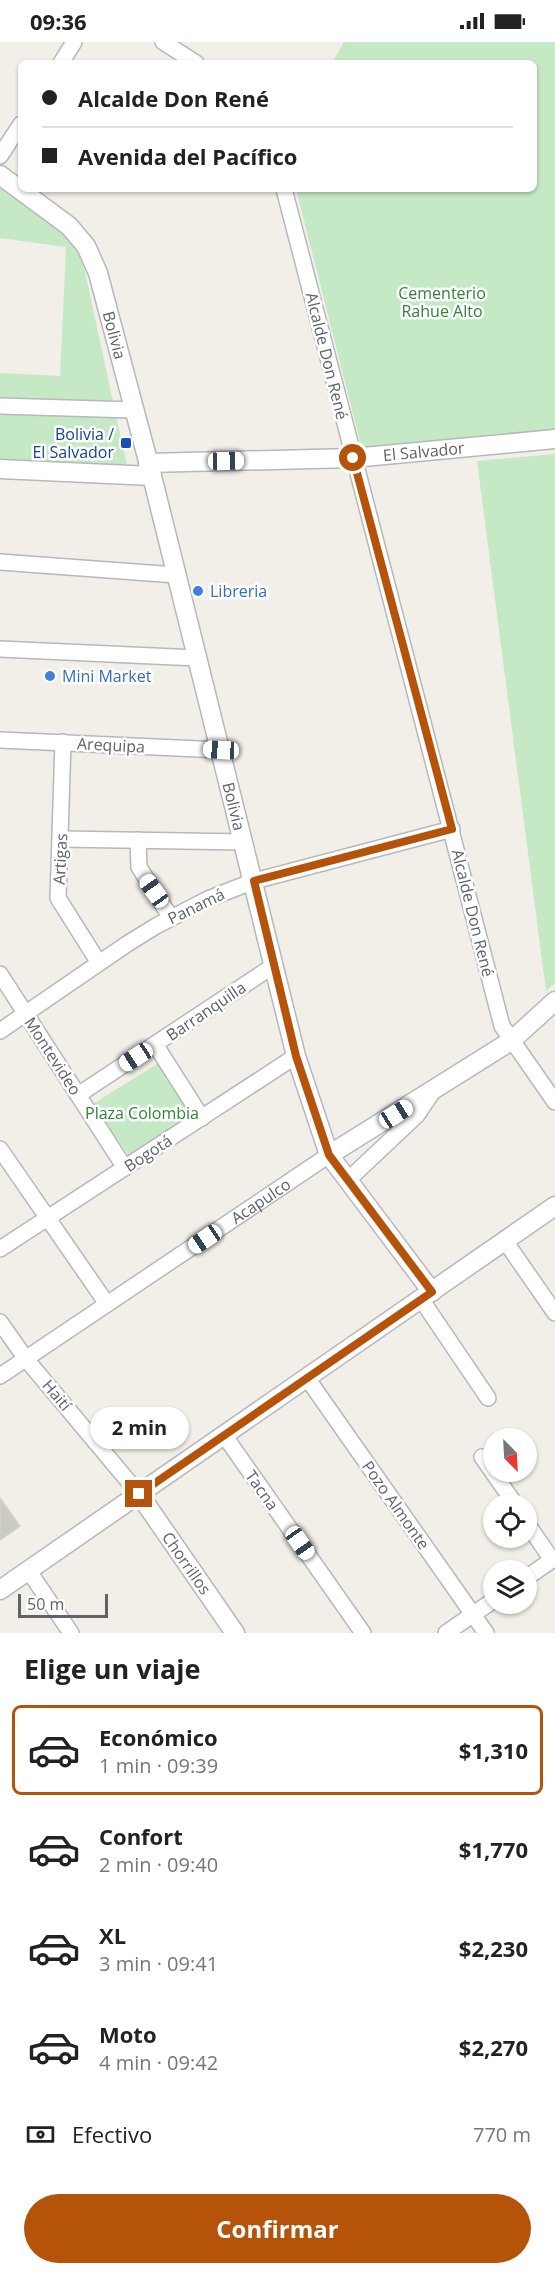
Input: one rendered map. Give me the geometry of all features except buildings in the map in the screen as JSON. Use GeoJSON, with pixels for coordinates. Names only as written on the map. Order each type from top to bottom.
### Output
{"type":"FeatureCollection","features":[{"type":"Feature","properties":{"kind":"street"},"geometry":{"type":"LineString","coordinates":[[63,60],[74,42]]}},
{"type":"Feature","properties":{"kind":"street"},"geometry":{"type":"LineString","coordinates":[[163,42],[191,60]]}},
{"type":"Feature","properties":{"kind":"street"},"geometry":{"type":"LineString","coordinates":[[0,156],[18,129]]}},
{"type":"Feature","properties":{"kind":"street","name":"Bolivia"},"geometry":{"type":"LineString","coordinates":[[0,176],[18,189]]}},
{"type":"Feature","properties":{"kind":"street","name":"Bolivia"},"geometry":{"type":"LineString","coordinates":[[22,192],[69,226],[86,246],[98,273],[150,469],[296,1056],[329,1155],[426,1295]]}},
{"type":"Feature","properties":{"kind":"street","name":"Alcalde Don René"},"geometry":{"type":"LineString","coordinates":[[285,192],[502,1026],[555,1102]]}},
{"type":"Feature","properties":{"kind":"street"},"geometry":{"type":"LineString","coordinates":[[0,406],[133,410]]}},
{"type":"Feature","properties":{"kind":"street","name":"El Salvador"},"geometry":{"type":"LineString","coordinates":[[0,469],[150,469],[353,458],[555,439]]}},
{"type":"Feature","properties":{"kind":"street"},"geometry":{"type":"LineString","coordinates":[[0,562],[176,575]]}},
{"type":"Feature","properties":{"kind":"street"},"geometry":{"type":"LineString","coordinates":[[0,649],[197,658]]}},
{"type":"Feature","properties":{"kind":"street","name":"Arequipa"},"geometry":{"type":"LineString","coordinates":[[0,740],[221,750]]}},
{"type":"Feature","properties":{"kind":"street","name":"Artigas"},"geometry":{"type":"LineString","coordinates":[[63,742],[58,898],[99,963]]}},
{"type":"Feature","properties":{"kind":"street","name":"Panamá"},"geometry":{"type":"LineString","coordinates":[[0,1031],[99,963],[171,918],[208,899],[254,881],[452,829]]}},
{"type":"Feature","properties":{"kind":"street"},"geometry":{"type":"LineString","coordinates":[[61,838],[244,842]]}},
{"type":"Feature","properties":{"kind":"street"},"geometry":{"type":"LineString","coordinates":[[138,840],[139,867],[171,918]]}},
{"type":"Feature","properties":{"kind":"street","name":"Barranquilla"},"geometry":{"type":"LineString","coordinates":[[78,1095],[273,966]]}},
{"type":"Feature","properties":{"kind":"street","name":"Montevideo"},"geometry":{"type":"LineString","coordinates":[[0,974],[125,1168]]}},
{"type":"Feature","properties":{"kind":"street","name":"Acapulco"},"geometry":{"type":"LineString","coordinates":[[0,1376],[329,1155],[511,1041],[555,1001]]}},
{"type":"Feature","properties":{"kind":"street"},"geometry":{"type":"LineString","coordinates":[[155,1044],[202,1118]]}},
{"type":"Feature","properties":{"kind":"street","name":"Bogotá"},"geometry":{"type":"LineString","coordinates":[[0,1249],[296,1056]]}},
{"type":"Feature","properties":{"kind":"street","name":"Acapulco"},"geometry":{"type":"LineString","coordinates":[[347,1181],[417,1116],[434,1090]]}},
{"type":"Feature","properties":{"kind":"street"},"geometry":{"type":"LineString","coordinates":[[0,1149],[107,1304]]}},
{"type":"Feature","properties":{"kind":"street"},"geometry":{"type":"LineString","coordinates":[[0,1590],[555,1206]]}},
{"type":"Feature","properties":{"kind":"street"},"geometry":{"type":"LineString","coordinates":[[505,1241],[555,1313]]}},
{"type":"Feature","properties":{"kind":"street"},"geometry":{"type":"LineString","coordinates":[[426,1295],[488,1398]]}},
{"type":"Feature","properties":{"kind":"street","name":"Haití"},"geometry":{"type":"LineString","coordinates":[[0,1322],[26,1359],[139,1494]]}},
{"type":"Feature","properties":{"kind":"street","name":"Pozo Almonte"},"geometry":{"type":"LineString","coordinates":[[307,1378],[486,1633]]}},
{"type":"Feature","properties":{"kind":"street","name":"Tacna"},"geometry":{"type":"LineString","coordinates":[[224,1435],[363,1633]]}},
{"type":"Feature","properties":{"kind":"street"},"geometry":{"type":"LineString","coordinates":[[482,1457],[507,1494]]}},
{"type":"Feature","properties":{"kind":"street","name":"Chorrillos"},"geometry":{"type":"LineString","coordinates":[[139,1494],[236,1633]]}},
{"type":"Feature","properties":{"kind":"street"},"geometry":{"type":"LineString","coordinates":[[537,1537],[554,1559],[537,1571]]}},
{"type":"Feature","properties":{"kind":"street"},"geometry":{"type":"LineString","coordinates":[[28,1570],[71,1633]]}},
{"type":"Feature","properties":{"kind":"street"},"geometry":{"type":"LineString","coordinates":[[446,1633],[483,1608]]}},
{"type":"Feature","properties":{"kind":"green space","name":"Cementerio Rahue Alto"},"geometry":{"type":"Polygon","coordinates":[[[344,42],[555,42],[555,430],[362,449],[297,192],[537,192],[537,60],[334,60],[344,42]]]}},
{"type":"Feature","properties":{"kind":"green space"},"geometry":{"type":"Polygon","coordinates":[[[0,186],[65,231],[80,249],[127,466],[0,463],[0,373],[60,376],[66,247],[0,238],[0,186]]]}},
{"type":"Feature","properties":{"kind":"green space"},"geometry":{"type":"Polygon","coordinates":[[[555,454],[555,983],[546,991],[477,461],[555,454]]]}},
{"type":"Feature","properties":{"kind":"green space","name":"Plaza Colombia"},"geometry":{"type":"Polygon","coordinates":[[[160,1062],[195,1119],[131,1159],[93,1104],[160,1062]]]}},
{"type":"Feature","properties":{"kind":"place","name":"Bolivia / El Salvador"},"geometry":{"type":"Point","coordinates":[126,443]}},
{"type":"Feature","properties":{"kind":"place","name":"Libreria"},"geometry":{"type":"Point","coordinates":[198,591]}},
{"type":"Feature","properties":{"kind":"place","name":"Mini Market"},"geometry":{"type":"Point","coordinates":[50,676]}},
{"type":"Feature","properties":{"kind":"route"},"geometry":{"type":"LineString","coordinates":[[139,1494],[432,1292],[329,1155],[296,1056],[254,881],[452,829],[353,458]]}}]}
